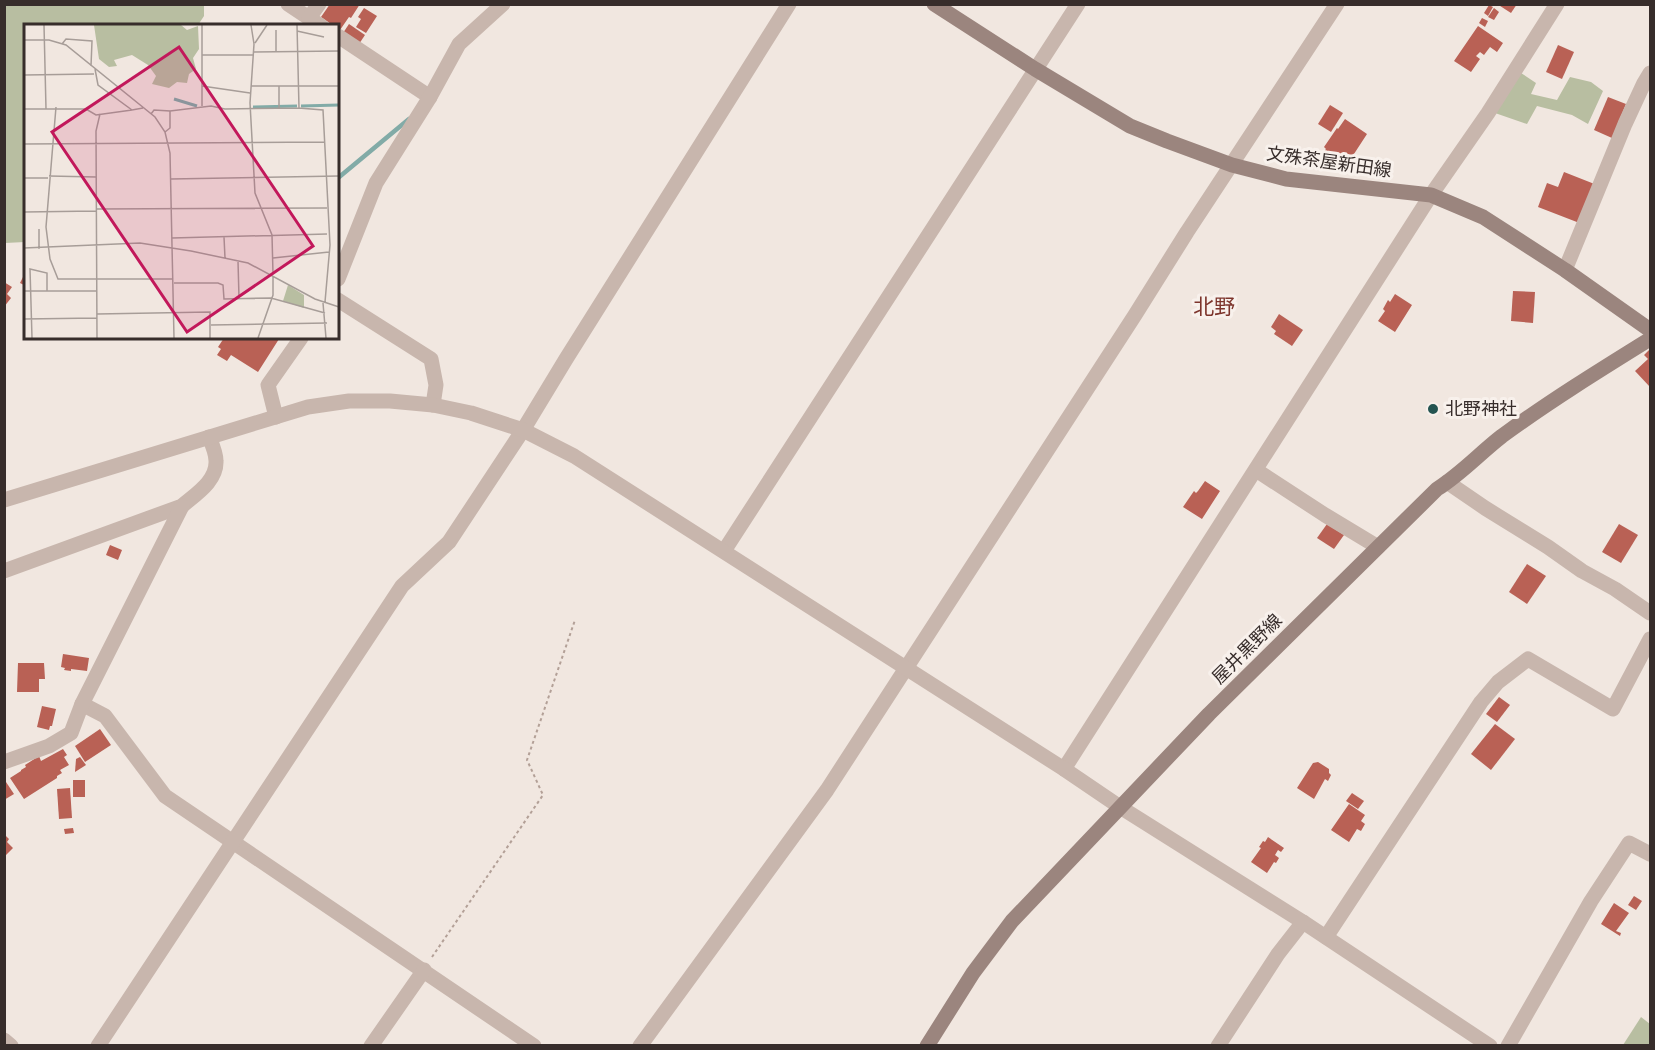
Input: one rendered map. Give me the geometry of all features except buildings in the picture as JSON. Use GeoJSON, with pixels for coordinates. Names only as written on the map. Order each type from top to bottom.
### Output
{"type":"FeatureCollection","features":[{"type":"Feature","properties":{"kind":"main road","name":"文殊茶屋新田線"},"geometry":{"type":"LineString","coordinates":[[934,4],[1035,69],[1130,126],[1232,165],[1286,179],[1431,195],[1483,217],[1650,330]]}},
{"type":"Feature","properties":{"kind":"main road","name":"屋井黒野線"},"geometry":{"type":"LineString","coordinates":[[927,1046],[973,973],[1012,921],[1209,714],[1437,489],[1501,437],[1650,339]]}},
{"type":"Feature","properties":{"kind":"street"},"geometry":{"type":"LineString","coordinates":[[288,4],[315,22],[319,4]]}},
{"type":"Feature","properties":{"kind":"street"},"geometry":{"type":"LineString","coordinates":[[339,276],[376,183],[430,97],[459,44],[503,4]]}},
{"type":"Feature","properties":{"kind":"street"},"geometry":{"type":"LineString","coordinates":[[98,1046],[402,586],[449,542],[523,430],[789,4]]}},
{"type":"Feature","properties":{"kind":"street"},"geometry":{"type":"LineString","coordinates":[[724,551],[1078,4]]}},
{"type":"Feature","properties":{"kind":"street"},"geometry":{"type":"LineString","coordinates":[[640,1046],[827,790],[1337,4]]}},
{"type":"Feature","properties":{"kind":"street"},"geometry":{"type":"LineString","coordinates":[[1064,769],[1431,195],[1488,112],[1557,4]]}},
{"type":"Feature","properties":{"kind":"street"},"geometry":{"type":"LineString","coordinates":[[339,37],[430,97]]}},
{"type":"Feature","properties":{"kind":"street"},"geometry":{"type":"LineString","coordinates":[[1564,270],[1625,124],[1650,73]]}},
{"type":"Feature","properties":{"kind":"street"},"geometry":{"type":"LineString","coordinates":[[339,301],[431,359],[436,385],[434,405]]}},
{"type":"Feature","properties":{"kind":"street"},"geometry":{"type":"LineString","coordinates":[[276,417],[268,385],[300,339]]}},
{"type":"Feature","properties":{"kind":"street"},"geometry":{"type":"LineString","coordinates":[[4,500],[308,407],[349,401],[390,401],[434,405],[471,413],[523,430],[574,456],[724,551],[1120,807],[1303,922],[1490,1046]]}},
{"type":"Feature","properties":{"kind":"street"},"geometry":{"type":"LineString","coordinates":[[4,571],[182,506],[204,487],[215,472],[216,459],[209,437]]}},
{"type":"Feature","properties":{"kind":"street"},"geometry":{"type":"LineString","coordinates":[[1256,470],[1378,547]]}},
{"type":"Feature","properties":{"kind":"street"},"geometry":{"type":"LineString","coordinates":[[1447,482],[1650,613]]}},
{"type":"Feature","properties":{"kind":"street"},"geometry":{"type":"LineString","coordinates":[[4,762],[49,746],[71,733],[82,704],[182,506]]}},
{"type":"Feature","properties":{"kind":"street"},"geometry":{"type":"LineString","coordinates":[[1326,937],[1481,702],[1498,682],[1528,659],[1613,709],[1650,639]]}},
{"type":"Feature","properties":{"kind":"street"},"geometry":{"type":"LineString","coordinates":[[82,704],[105,716],[165,796],[534,1046]]}},
{"type":"Feature","properties":{"kind":"street"},"geometry":{"type":"LineString","coordinates":[[1508,1046],[1592,901],[1629,843],[1650,854]]}},
{"type":"Feature","properties":{"kind":"street"},"geometry":{"type":"LineString","coordinates":[[1218,1046],[1278,954],[1303,922]]}},
{"type":"Feature","properties":{"kind":"street"},"geometry":{"type":"LineString","coordinates":[[371,1046],[424,970]]}},
{"type":"Feature","properties":{"kind":"street"},"geometry":{"type":"LineString","coordinates":[[4,1040],[11,1046]]}},
{"type":"Feature","properties":{"kind":"path"},"geometry":{"type":"LineString","coordinates":[[424,970],[543,795],[527,760],[575,620]]}},
{"type":"Feature","properties":{"kind":"green space"},"geometry":{"type":"Polygon","coordinates":[[[4,5],[204,5],[204,16],[199,24],[24,24],[24,242],[5,243],[4,5]]]}},
{"type":"Feature","properties":{"kind":"green space"},"geometry":{"type":"Polygon","coordinates":[[[1521,73],[1536,83],[1531,94],[1557,100],[1570,77],[1591,82],[1603,91],[1588,124],[1572,115],[1537,106],[1527,124],[1495,113],[1521,73]]]}},
{"type":"Feature","properties":{"kind":"green space"},"geometry":{"type":"Polygon","coordinates":[[[1641,1017],[1650,1024],[1650,1045],[1623,1045],[1641,1017]]]}},
{"type":"Feature","properties":{"kind":"waterway"},"geometry":{"type":"LineString","coordinates":[[339,177],[409,119]]}},
{"type":"Feature","properties":{"kind":"place","name":"北野神社"},"geometry":{"type":"Point","coordinates":[1433,409]}},
{"type":"Feature","properties":{"kind":"district","name":"北野"},"geometry":{"type":"Point","coordinates":[1214,307]}}]}
